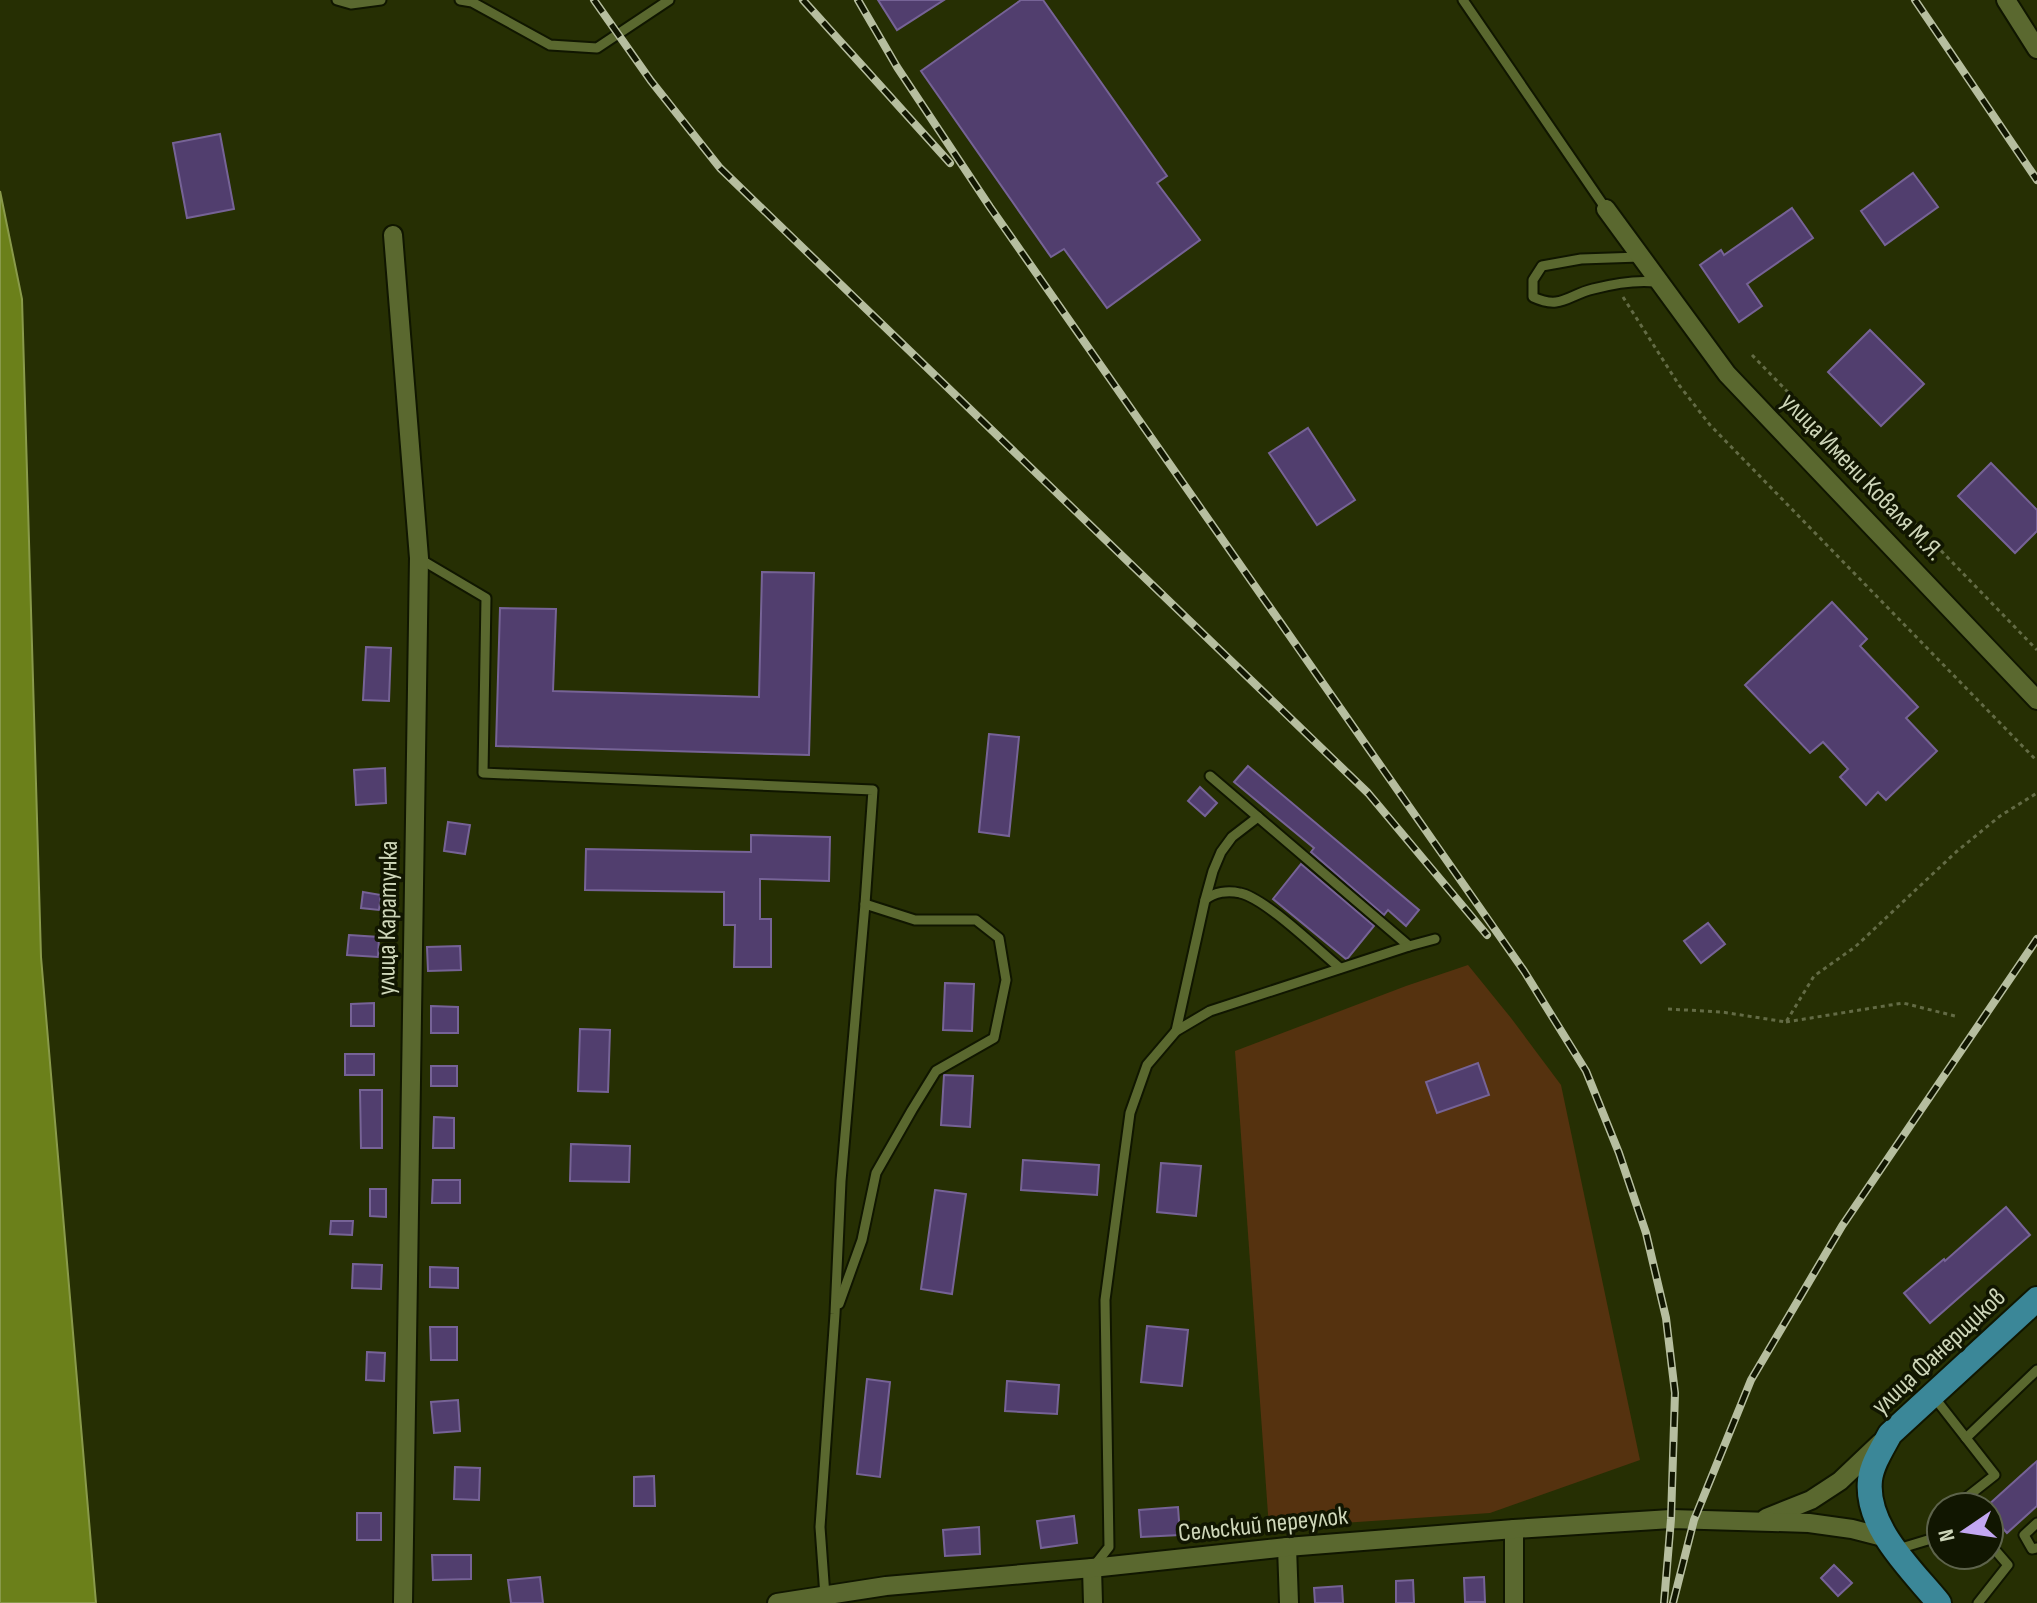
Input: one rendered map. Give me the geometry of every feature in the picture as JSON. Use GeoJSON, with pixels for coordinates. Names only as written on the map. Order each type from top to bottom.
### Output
{"type":"FeatureCollection","features":[{"type":"Feature","properties":{"kind":"main road","name":"улица Фанерщиков"},"geometry":{"type":"LineString","coordinates":[[1939,1603],[1891,1544],[1876,1519],[1870,1480],[1876,1459],[1890,1434],[2037,1299]]}},
{"type":"Feature","properties":{"kind":"street"},"geometry":{"type":"LineString","coordinates":[[2006,0],[2037,49]]}},
{"type":"Feature","properties":{"kind":"street","name":"улица Имени Коваля М.Я."},"geometry":{"type":"LineString","coordinates":[[1606,209],[1727,374],[2037,700]]}},
{"type":"Feature","properties":{"kind":"street","name":"улица Каратунка"},"geometry":{"type":"LineString","coordinates":[[393,235],[419,558],[403,1603]]}},
{"type":"Feature","properties":{"kind":"street","name":"Сельский переулок"},"geometry":{"type":"LineString","coordinates":[[1755,1521],[1811,1500],[1840,1481],[1890,1434]]}},
{"type":"Feature","properties":{"kind":"street","name":"Сельский переулок"},"geometry":{"type":"LineString","coordinates":[[777,1603],[825,1596],[886,1595],[1287,1547],[1671,1519],[1809,1523],[1838,1527],[1891,1544]]}},
{"type":"Feature","properties":{"kind":"street"},"geometry":{"type":"LineString","coordinates":[[1514,1529],[1514,1603]]}},
{"type":"Feature","properties":{"kind":"street"},"geometry":{"type":"LineString","coordinates":[[1287,1547],[1289,1603]]}},
{"type":"Feature","properties":{"kind":"street"},"geometry":{"type":"LineString","coordinates":[[1092,1568],[1093,1603]]}},
{"type":"Feature","properties":{"kind":"lane"},"geometry":{"type":"LineString","coordinates":[[337,0],[351,4],[381,0]]}},
{"type":"Feature","properties":{"kind":"lane"},"geometry":{"type":"LineString","coordinates":[[460,0],[472,2],[550,45],[597,48],[669,0]]}},
{"type":"Feature","properties":{"kind":"lane"},"geometry":{"type":"LineString","coordinates":[[1463,0],[1606,209]]}},
{"type":"Feature","properties":{"kind":"lane"},"geometry":{"type":"LineString","coordinates":[[1640,257],[1581,259],[1542,266],[1533,280],[1533,297],[1545,303],[1560,302],[1593,289],[1645,281],[1660,282]]}},
{"type":"Feature","properties":{"kind":"lane"},"geometry":{"type":"LineString","coordinates":[[419,558],[486,598],[483,773],[873,790],[841,1181],[820,1527],[825,1596]]}},
{"type":"Feature","properties":{"kind":"lane"},"geometry":{"type":"LineString","coordinates":[[1210,776],[1409,946]]}},
{"type":"Feature","properties":{"kind":"lane"},"geometry":{"type":"LineString","coordinates":[[1176,1031],[1205,900],[1221,852],[1232,837],[1258,817]]}},
{"type":"Feature","properties":{"kind":"lane"},"geometry":{"type":"LineString","coordinates":[[1205,900],[1212,894],[1241,893],[1262,903],[1340,968]]}},
{"type":"Feature","properties":{"kind":"lane"},"geometry":{"type":"LineString","coordinates":[[835,1314],[862,1240],[876,1173],[936,1071],[994,1038],[1006,980],[999,938],[976,920],[915,920],[865,904]]}},
{"type":"Feature","properties":{"kind":"lane"},"geometry":{"type":"LineString","coordinates":[[1092,1568],[1109,1547],[1105,1300],[1130,1113],[1147,1065],[1176,1031],[1210,1011],[1435,939]]}},
{"type":"Feature","properties":{"kind":"lane"},"geometry":{"type":"LineString","coordinates":[[1966,1438],[2037,1370]]}},
{"type":"Feature","properties":{"kind":"lane"},"geometry":{"type":"LineString","coordinates":[[1933,1395],[1995,1475],[1975,1491]]}},
{"type":"Feature","properties":{"kind":"lane"},"geometry":{"type":"LineString","coordinates":[[2035,1549],[2024,1535],[2037,1523]]}},
{"type":"Feature","properties":{"kind":"lane"},"geometry":{"type":"LineString","coordinates":[[1891,1544],[1925,1539]]}},
{"type":"Feature","properties":{"kind":"lane"},"geometry":{"type":"LineString","coordinates":[[1978,1603],[2003,1571]]}},
{"type":"Feature","properties":{"kind":"path"},"geometry":{"type":"LineString","coordinates":[[1616,285],[1679,385],[1710,425],[2037,761]]}},
{"type":"Feature","properties":{"kind":"path"},"geometry":{"type":"LineString","coordinates":[[1752,355],[2037,650]]}},
{"type":"Feature","properties":{"kind":"path"},"geometry":{"type":"LineString","coordinates":[[1786,1022],[1814,976],[1855,947],[1956,852],[2000,816],[2037,793]]}},
{"type":"Feature","properties":{"kind":"path"},"geometry":{"type":"LineString","coordinates":[[1668,1009],[1722,1012],[1786,1022],[1903,1003],[1955,1016]]}},
{"type":"Feature","properties":{"kind":"shaded area"},"geometry":{"type":"Polygon","coordinates":[[[0,191],[22,299],[41,957],[96,1603],[0,1603],[0,191]]]}},
{"type":"Feature","properties":{"kind":"shaded area"},"geometry":{"type":"Polygon","coordinates":[[[1468,965],[1561,1085],[1640,1460],[1490,1513],[1269,1528],[1235,1051],[1468,965]]]}},
{"type":"Feature","properties":{"kind":"building"},"geometry":{"type":"Polygon","coordinates":[[[878,0],[944,0],[897,30],[878,0]]]}},
{"type":"Feature","properties":{"kind":"building"},"geometry":{"type":"Polygon","coordinates":[[[1021,0],[1043,0],[1167,176],[1157,183],[1200,240],[1107,308],[1064,249],[1051,257],[921,71],[1021,0]]]}},
{"type":"Feature","properties":{"kind":"building"},"geometry":{"type":"Polygon","coordinates":[[[220,134],[234,209],[187,218],[173,143],[220,134]]]}},
{"type":"Feature","properties":{"kind":"building"},"geometry":{"type":"Polygon","coordinates":[[[1913,173],[1938,207],[1885,245],[1861,211],[1913,173]]]}},
{"type":"Feature","properties":{"kind":"building"},"geometry":{"type":"Polygon","coordinates":[[[1792,208],[1813,238],[1747,284],[1762,306],[1739,322],[1700,265],[1721,250],[1724,255],[1792,208]]]}},
{"type":"Feature","properties":{"kind":"building"},"geometry":{"type":"Polygon","coordinates":[[[1870,330],[1924,384],[1881,426],[1828,372],[1870,330]]]}},
{"type":"Feature","properties":{"kind":"building"},"geometry":{"type":"Polygon","coordinates":[[[1308,428],[1355,500],[1317,525],[1269,453],[1308,428]]]}},
{"type":"Feature","properties":{"kind":"building"},"geometry":{"type":"Polygon","coordinates":[[[1991,463],[2037,510],[2037,531],[2015,553],[1958,496],[1991,463]]]}},
{"type":"Feature","properties":{"kind":"building"},"geometry":{"type":"Polygon","coordinates":[[[762,572],[814,573],[809,755],[496,746],[500,608],[556,609],[553,691],[759,697],[762,572]]]}},
{"type":"Feature","properties":{"kind":"building"},"geometry":{"type":"Polygon","coordinates":[[[1832,602],[1867,639],[1860,646],[1918,707],[1906,718],[1937,751],[1886,800],[1878,792],[1866,805],[1840,777],[1848,769],[1823,742],[1810,753],[1745,685],[1832,602]]]}},
{"type":"Feature","properties":{"kind":"building"},"geometry":{"type":"Polygon","coordinates":[[[366,647],[391,648],[389,701],[363,700],[366,647]]]}},
{"type":"Feature","properties":{"kind":"building"},"geometry":{"type":"Polygon","coordinates":[[[989,734],[1019,737],[1009,836],[979,832],[989,734]]]}},
{"type":"Feature","properties":{"kind":"building"},"geometry":{"type":"Polygon","coordinates":[[[1248,766],[1419,910],[1406,926],[1388,910],[1384,915],[1311,852],[1314,848],[1234,782],[1248,766]]]}},
{"type":"Feature","properties":{"kind":"building"},"geometry":{"type":"Polygon","coordinates":[[[385,768],[386,803],[356,805],[354,770],[385,768]]]}},
{"type":"Feature","properties":{"kind":"building"},"geometry":{"type":"Polygon","coordinates":[[[1200,787],[1217,803],[1205,816],[1188,801],[1200,787]]]}},
{"type":"Feature","properties":{"kind":"building"},"geometry":{"type":"Polygon","coordinates":[[[448,822],[470,825],[465,854],[444,851],[448,822]]]}},
{"type":"Feature","properties":{"kind":"building"},"geometry":{"type":"Polygon","coordinates":[[[751,835],[830,837],[829,881],[760,879],[760,919],[771,919],[771,967],[734,967],[735,925],[724,925],[724,892],[585,890],[586,849],[751,852],[751,835]]]}},
{"type":"Feature","properties":{"kind":"building"},"geometry":{"type":"Polygon","coordinates":[[[1301,864],[1374,926],[1346,959],[1273,899],[1301,864]]]}},
{"type":"Feature","properties":{"kind":"building"},"geometry":{"type":"Polygon","coordinates":[[[363,892],[381,895],[379,910],[361,908],[363,892]]]}},
{"type":"Feature","properties":{"kind":"building"},"geometry":{"type":"Polygon","coordinates":[[[1708,923],[1725,944],[1701,963],[1684,941],[1708,923]]]}},
{"type":"Feature","properties":{"kind":"building"},"geometry":{"type":"Polygon","coordinates":[[[349,935],[379,937],[378,957],[347,955],[349,935]]]}},
{"type":"Feature","properties":{"kind":"building"},"geometry":{"type":"Polygon","coordinates":[[[460,946],[461,970],[428,971],[427,947],[460,946]]]}},
{"type":"Feature","properties":{"kind":"building"},"geometry":{"type":"Polygon","coordinates":[[[945,983],[974,984],[972,1031],[943,1030],[945,983]]]}},
{"type":"Feature","properties":{"kind":"building"},"geometry":{"type":"Polygon","coordinates":[[[374,1003],[374,1026],[351,1026],[351,1004],[374,1003]]]}},
{"type":"Feature","properties":{"kind":"building"},"geometry":{"type":"Polygon","coordinates":[[[431,1006],[458,1007],[458,1033],[431,1033],[431,1006]]]}},
{"type":"Feature","properties":{"kind":"building"},"geometry":{"type":"Polygon","coordinates":[[[580,1029],[610,1030],[608,1092],[578,1091],[580,1029]]]}},
{"type":"Feature","properties":{"kind":"building"},"geometry":{"type":"Polygon","coordinates":[[[345,1054],[374,1054],[374,1075],[345,1075],[345,1054]]]}},
{"type":"Feature","properties":{"kind":"building"},"geometry":{"type":"Polygon","coordinates":[[[1478,1063],[1489,1095],[1437,1113],[1426,1082],[1478,1063]]]}},
{"type":"Feature","properties":{"kind":"building"},"geometry":{"type":"Polygon","coordinates":[[[431,1066],[457,1066],[457,1086],[431,1086],[431,1066]]]}},
{"type":"Feature","properties":{"kind":"building"},"geometry":{"type":"Polygon","coordinates":[[[944,1075],[973,1076],[970,1127],[941,1125],[944,1075]]]}},
{"type":"Feature","properties":{"kind":"building"},"geometry":{"type":"Polygon","coordinates":[[[360,1090],[382,1090],[382,1148],[361,1148],[360,1090]]]}},
{"type":"Feature","properties":{"kind":"building"},"geometry":{"type":"Polygon","coordinates":[[[434,1117],[454,1118],[454,1148],[433,1148],[434,1117]]]}},
{"type":"Feature","properties":{"kind":"building"},"geometry":{"type":"Polygon","coordinates":[[[571,1144],[630,1146],[629,1182],[570,1181],[571,1144]]]}},
{"type":"Feature","properties":{"kind":"building"},"geometry":{"type":"Polygon","coordinates":[[[1023,1160],[1099,1165],[1097,1195],[1021,1190],[1023,1160]]]}},
{"type":"Feature","properties":{"kind":"building"},"geometry":{"type":"Polygon","coordinates":[[[1161,1163],[1201,1166],[1196,1216],[1157,1212],[1161,1163]]]}},
{"type":"Feature","properties":{"kind":"building"},"geometry":{"type":"Polygon","coordinates":[[[433,1180],[460,1180],[460,1203],[432,1203],[433,1180]]]}},
{"type":"Feature","properties":{"kind":"building"},"geometry":{"type":"Polygon","coordinates":[[[370,1189],[386,1189],[386,1217],[370,1216],[370,1189]]]}},
{"type":"Feature","properties":{"kind":"building"},"geometry":{"type":"Polygon","coordinates":[[[935,1190],[966,1194],[952,1294],[921,1289],[935,1190]]]}},
{"type":"Feature","properties":{"kind":"building"},"geometry":{"type":"Polygon","coordinates":[[[2006,1207],[2030,1235],[1930,1323],[1904,1293],[2006,1207]]]}},
{"type":"Feature","properties":{"kind":"building"},"geometry":{"type":"Polygon","coordinates":[[[331,1221],[353,1221],[352,1235],[330,1234],[331,1221]]]}},
{"type":"Feature","properties":{"kind":"building"},"geometry":{"type":"Polygon","coordinates":[[[353,1264],[382,1265],[381,1289],[352,1288],[353,1264]]]}},
{"type":"Feature","properties":{"kind":"building"},"geometry":{"type":"Polygon","coordinates":[[[430,1267],[458,1268],[458,1288],[430,1287],[430,1267]]]}},
{"type":"Feature","properties":{"kind":"building"},"geometry":{"type":"Polygon","coordinates":[[[1147,1326],[1188,1330],[1182,1386],[1141,1382],[1147,1326]]]}},
{"type":"Feature","properties":{"kind":"building"},"geometry":{"type":"Polygon","coordinates":[[[430,1327],[457,1327],[457,1360],[431,1360],[430,1327]]]}},
{"type":"Feature","properties":{"kind":"building"},"geometry":{"type":"Polygon","coordinates":[[[367,1352],[385,1353],[384,1381],[366,1380],[367,1352]]]}},
{"type":"Feature","properties":{"kind":"building"},"geometry":{"type":"Polygon","coordinates":[[[867,1379],[890,1382],[880,1477],[857,1474],[867,1379]]]}},
{"type":"Feature","properties":{"kind":"building"},"geometry":{"type":"Polygon","coordinates":[[[1007,1381],[1059,1385],[1057,1414],[1005,1411],[1007,1381]]]}},
{"type":"Feature","properties":{"kind":"building"},"geometry":{"type":"Polygon","coordinates":[[[458,1400],[460,1431],[434,1433],[431,1402],[458,1400]]]}},
{"type":"Feature","properties":{"kind":"building"},"geometry":{"type":"Polygon","coordinates":[[[2037,1461],[2037,1506],[2007,1533],[2004,1491],[2037,1461]]]}},
{"type":"Feature","properties":{"kind":"building"},"geometry":{"type":"Polygon","coordinates":[[[455,1467],[480,1468],[479,1500],[454,1499],[455,1467]]]}},
{"type":"Feature","properties":{"kind":"building"},"geometry":{"type":"Polygon","coordinates":[[[654,1476],[655,1506],[634,1506],[634,1477],[654,1476]]]}},
{"type":"Feature","properties":{"kind":"building"},"geometry":{"type":"Polygon","coordinates":[[[1178,1507],[1180,1535],[1141,1537],[1139,1510],[1178,1507]]]}},
{"type":"Feature","properties":{"kind":"building"},"geometry":{"type":"Polygon","coordinates":[[[357,1513],[381,1513],[381,1540],[357,1540],[357,1513]]]}},
{"type":"Feature","properties":{"kind":"building"},"geometry":{"type":"Polygon","coordinates":[[[1074,1516],[1077,1543],[1041,1548],[1037,1521],[1074,1516]]]}},
{"type":"Feature","properties":{"kind":"building"},"geometry":{"type":"Polygon","coordinates":[[[979,1527],[980,1554],[945,1556],[943,1530],[979,1527]]]}},
{"type":"Feature","properties":{"kind":"building"},"geometry":{"type":"Polygon","coordinates":[[[432,1555],[471,1555],[471,1579],[433,1580],[432,1555]]]}},
{"type":"Feature","properties":{"kind":"building"},"geometry":{"type":"Polygon","coordinates":[[[1834,1565],[1852,1583],[1838,1596],[1821,1578],[1834,1565]]]}},
{"type":"Feature","properties":{"kind":"building"},"geometry":{"type":"Polygon","coordinates":[[[540,1577],[543,1603],[511,1603],[508,1580],[540,1577]]]}},
{"type":"Feature","properties":{"kind":"building"},"geometry":{"type":"Polygon","coordinates":[[[1484,1577],[1485,1602],[1465,1602],[1464,1578],[1484,1577]]]}},
{"type":"Feature","properties":{"kind":"building"},"geometry":{"type":"Polygon","coordinates":[[[1413,1580],[1414,1603],[1396,1603],[1396,1581],[1413,1580]]]}},
{"type":"Feature","properties":{"kind":"building"},"geometry":{"type":"Polygon","coordinates":[[[1342,1586],[1343,1603],[1315,1603],[1314,1588],[1342,1586]]]}},
{"type":"Feature","properties":{"kind":"railway"},"geometry":{"type":"LineString","coordinates":[[594,0],[651,81],[720,168],[1368,793],[1487,935]]}},
{"type":"Feature","properties":{"kind":"railway"},"geometry":{"type":"LineString","coordinates":[[803,0],[950,163]]}},
{"type":"Feature","properties":{"kind":"railway"},"geometry":{"type":"LineString","coordinates":[[858,0],[897,67],[990,207],[1524,971],[1586,1071],[1619,1153],[1646,1233],[1666,1318],[1675,1393],[1671,1519],[1664,1603]]}},
{"type":"Feature","properties":{"kind":"railway"},"geometry":{"type":"LineString","coordinates":[[1915,0],[2037,180]]}},
{"type":"Feature","properties":{"kind":"railway"},"geometry":{"type":"LineString","coordinates":[[1673,1603],[1694,1520],[1751,1380],[1842,1226],[2037,939]]}}]}
